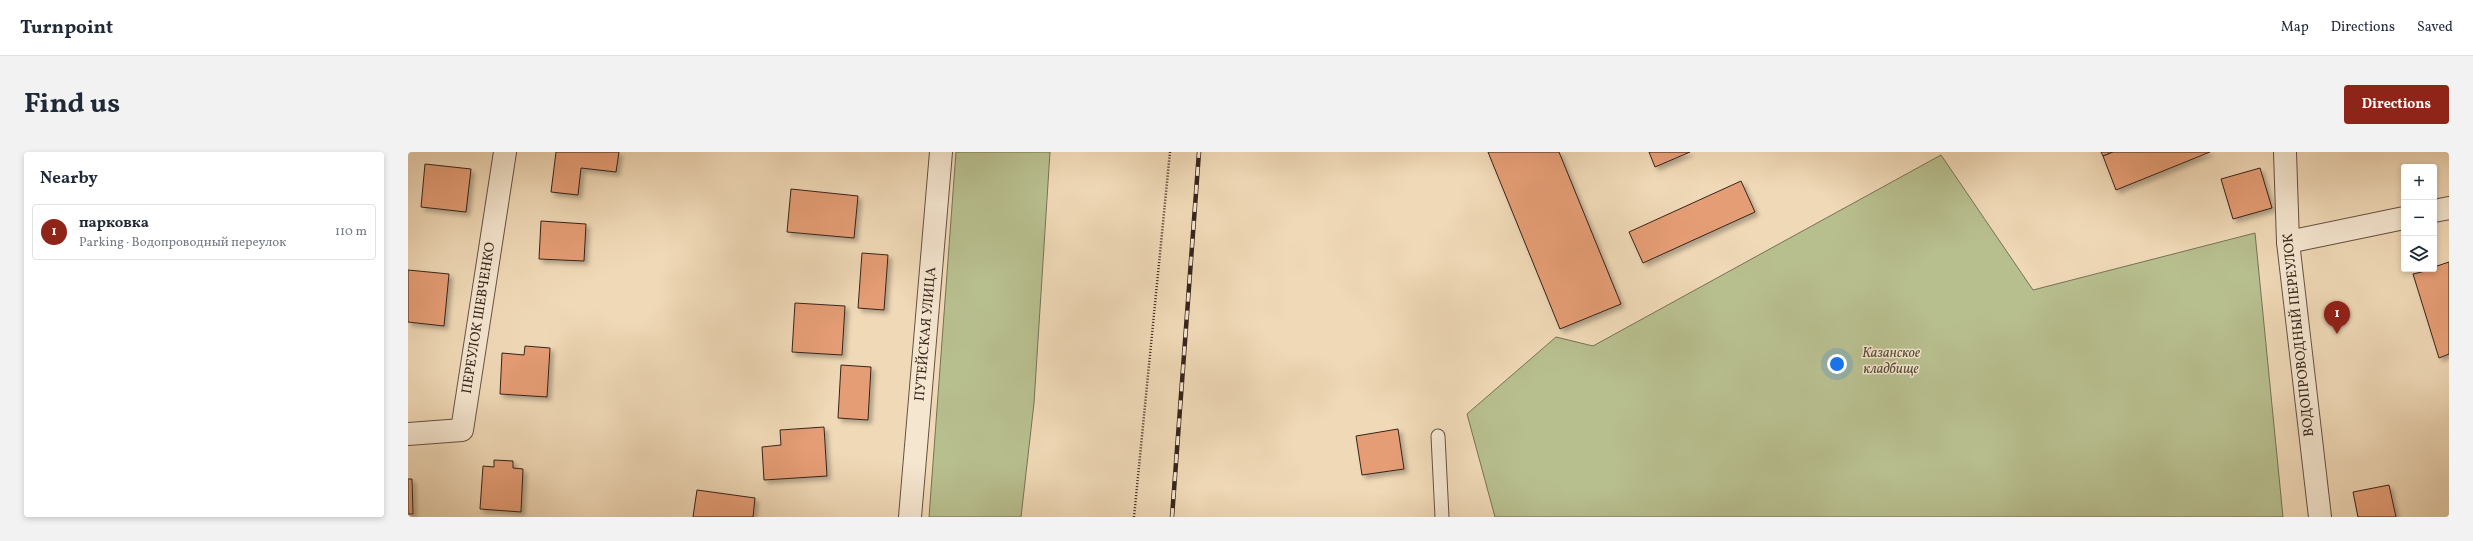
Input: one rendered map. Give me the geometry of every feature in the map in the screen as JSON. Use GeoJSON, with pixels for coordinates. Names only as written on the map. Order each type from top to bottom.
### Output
{"type":"FeatureCollection","features":[{"type":"Feature","properties":{"kind":"street","name":"ПЕРЕУЛОК ШЕВЧЕНКО"},"geometry":{"type":"LineString","coordinates":[[408,434],[462,430],[505,152]]}},
{"type":"Feature","properties":{"kind":"street","name":"ПУТЕЙСКАЯ УЛИЦА"},"geometry":{"type":"LineString","coordinates":[[910,517],[941,152]]}},
{"type":"Feature","properties":{"kind":"street","name":"ВОДОПРОВОДНЫЙ ПЕРЕУЛОК"},"geometry":{"type":"LineString","coordinates":[[2285,152],[2288,242],[2320,517]]}},
{"type":"Feature","properties":{"kind":"street"},"geometry":{"type":"LineString","coordinates":[[2437,210],[2449,208]]}},
{"type":"Feature","properties":{"kind":"street"},"geometry":{"type":"LineString","coordinates":[[2288,242],[2401,219]]}},
{"type":"Feature","properties":{"kind":"lane"},"geometry":{"type":"LineString","coordinates":[[1438,436],[1442,517]]}},
{"type":"Feature","properties":{"kind":"path"},"geometry":{"type":"LineString","coordinates":[[1134,517],[1170,152]]}},
{"type":"Feature","properties":{"kind":"green space"},"geometry":{"type":"Polygon","coordinates":[[[956,152],[1050,152],[1034,403],[1021,517],[929,517],[956,152]]]}},
{"type":"Feature","properties":{"kind":"green space","name":"Казанское кладбище"},"geometry":{"type":"Polygon","coordinates":[[[1941,155],[2033,290],[2255,233],[2283,517],[1495,517],[1467,414],[1556,337],[1593,346],[1941,155]]]}},
{"type":"Feature","properties":{"kind":"building"},"geometry":{"type":"Polygon","coordinates":[[[556,152],[619,152],[616,172],[581,168],[578,195],[551,192],[556,152]]]}},
{"type":"Feature","properties":{"kind":"building"},"geometry":{"type":"Polygon","coordinates":[[[1488,152],[1559,152],[1621,304],[1560,329],[1488,152]]]}},
{"type":"Feature","properties":{"kind":"building"},"geometry":{"type":"Polygon","coordinates":[[[1649,152],[1690,152],[1655,167],[1649,152]]]}},
{"type":"Feature","properties":{"kind":"building"},"geometry":{"type":"Polygon","coordinates":[[[2101,152],[2113,152],[2103,156],[2101,152]]]}},
{"type":"Feature","properties":{"kind":"building"},"geometry":{"type":"Polygon","coordinates":[[[2113,152],[2210,152],[2116,190],[2103,156],[2113,152]]]}},
{"type":"Feature","properties":{"kind":"building"},"geometry":{"type":"Polygon","coordinates":[[[425,164],[471,169],[466,212],[421,207],[425,164]]]}},
{"type":"Feature","properties":{"kind":"building"},"geometry":{"type":"Polygon","coordinates":[[[2260,168],[2272,208],[2233,219],[2221,179],[2260,168]]]}},
{"type":"Feature","properties":{"kind":"building"},"geometry":{"type":"Polygon","coordinates":[[[1741,181],[1755,212],[1643,263],[1629,232],[1741,181]]]}},
{"type":"Feature","properties":{"kind":"building"},"geometry":{"type":"Polygon","coordinates":[[[791,189],[858,196],[854,238],[787,232],[791,189]]]}},
{"type":"Feature","properties":{"kind":"building"},"geometry":{"type":"Polygon","coordinates":[[[541,221],[586,224],[584,261],[539,259],[541,221]]]}},
{"type":"Feature","properties":{"kind":"building"},"geometry":{"type":"Polygon","coordinates":[[[862,253],[888,255],[884,310],[858,308],[862,253]]]}},
{"type":"Feature","properties":{"kind":"building"},"geometry":{"type":"Polygon","coordinates":[[[2449,262],[2449,354],[2439,358],[2413,274],[2421,272],[2437,272],[2437,266],[2449,262]]]}},
{"type":"Feature","properties":{"kind":"building"},"geometry":{"type":"Polygon","coordinates":[[[408,270],[449,274],[444,326],[408,322],[408,270]]]}},
{"type":"Feature","properties":{"kind":"building"},"geometry":{"type":"Polygon","coordinates":[[[795,303],[845,306],[842,355],[792,352],[795,303]]]}},
{"type":"Feature","properties":{"kind":"building"},"geometry":{"type":"Polygon","coordinates":[[[525,346],[550,348],[547,397],[500,394],[502,353],[524,355],[525,346]]]}},
{"type":"Feature","properties":{"kind":"building"},"geometry":{"type":"Polygon","coordinates":[[[841,365],[871,367],[868,420],[838,418],[841,365]]]}},
{"type":"Feature","properties":{"kind":"building"},"geometry":{"type":"Polygon","coordinates":[[[824,427],[827,476],[764,480],[762,447],[781,445],[780,430],[824,427]]]}},
{"type":"Feature","properties":{"kind":"building"},"geometry":{"type":"Polygon","coordinates":[[[1398,429],[1404,469],[1362,475],[1356,436],[1398,429]]]}},
{"type":"Feature","properties":{"kind":"building"},"geometry":{"type":"Polygon","coordinates":[[[494,460],[513,461],[513,468],[523,469],[521,512],[480,509],[483,466],[494,467],[494,460]]]}},
{"type":"Feature","properties":{"kind":"building"},"geometry":{"type":"Polygon","coordinates":[[[408,479],[412,479],[413,514],[408,514],[408,479]]]}},
{"type":"Feature","properties":{"kind":"building"},"geometry":{"type":"Polygon","coordinates":[[[2389,485],[2396,517],[2358,517],[2353,492],[2389,485]]]}},
{"type":"Feature","properties":{"kind":"building"},"geometry":{"type":"Polygon","coordinates":[[[697,490],[755,498],[753,517],[693,517],[697,490]]]}},
{"type":"Feature","properties":{"kind":"railway"},"geometry":{"type":"LineString","coordinates":[[1172,517],[1199,152]]}},
{"type":"Feature","properties":{"kind":"place","name":"парковка"},"geometry":{"type":"Point","coordinates":[2337,334]}}]}
